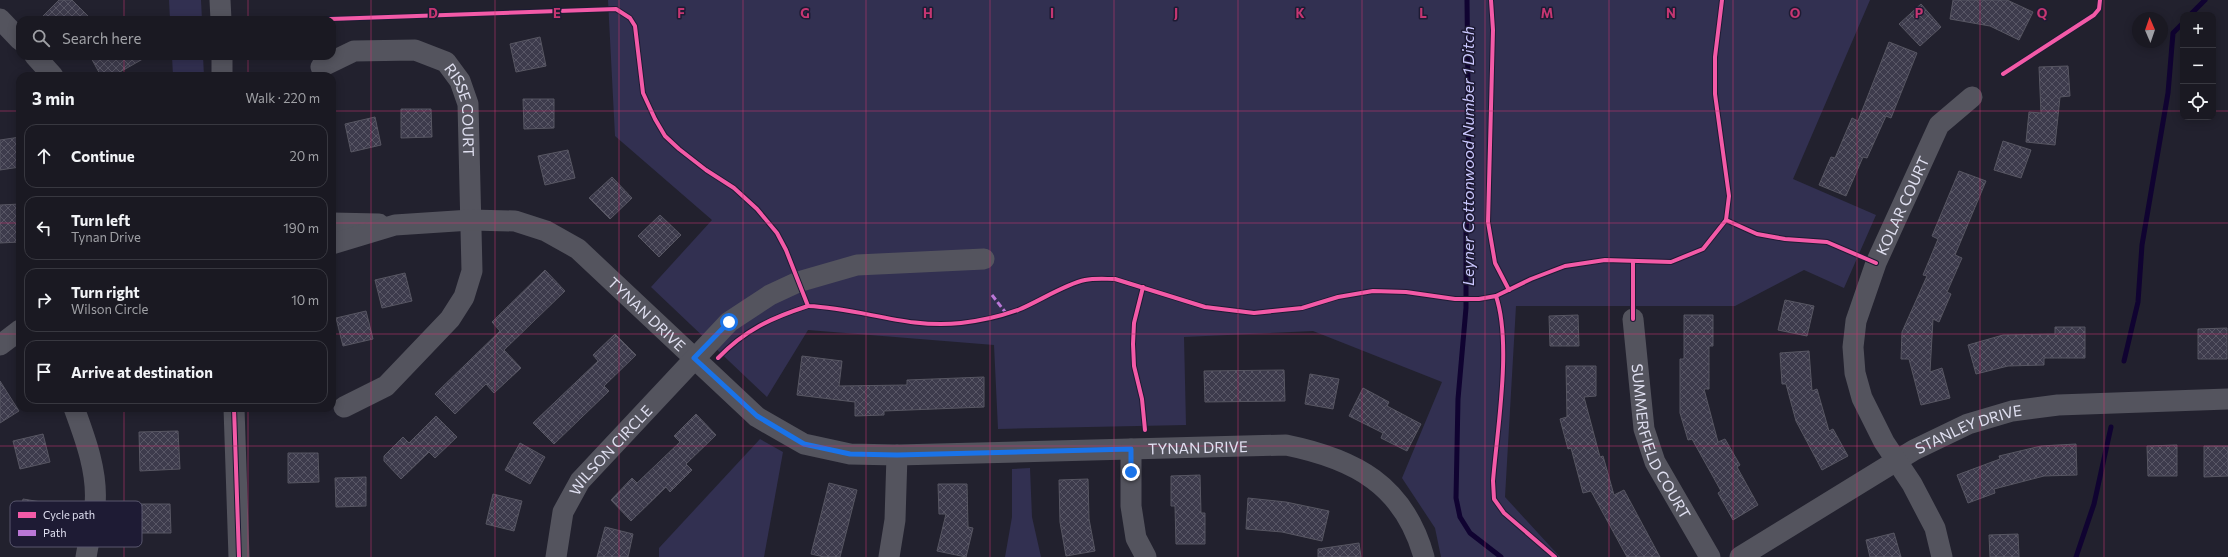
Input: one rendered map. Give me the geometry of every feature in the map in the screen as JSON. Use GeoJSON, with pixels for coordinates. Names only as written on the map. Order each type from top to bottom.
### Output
{"type":"FeatureCollection","features":[{"type":"Feature","properties":{"kind":"street"},"geometry":{"type":"LineString","coordinates":[[220,0],[221,16]]}},
{"type":"Feature","properties":{"kind":"street"},"geometry":{"type":"LineString","coordinates":[[0,19],[16,36]]}},
{"type":"Feature","properties":{"kind":"street","name":"RISSE COURT"},"geometry":{"type":"LineString","coordinates":[[336,60],[354,51],[415,50],[446,62],[460,81],[468,104],[471,220],[472,271],[464,296],[450,319],[386,386],[344,407]]}},
{"type":"Feature","properties":{"kind":"street"},"geometry":{"type":"LineString","coordinates":[[39,60],[49,72]]}},
{"type":"Feature","properties":{"kind":"street"},"geometry":{"type":"LineString","coordinates":[[222,60],[222,72]]}},
{"type":"Feature","properties":{"kind":"street","name":"RISSE COURT"},"geometry":{"type":"LineString","coordinates":[[321,67],[335,60]]}},
{"type":"Feature","properties":{"kind":"street","name":"KOLAR COURT"},"geometry":{"type":"LineString","coordinates":[[1942,557],[1935,528],[1912,484],[1884,442],[1862,398],[1855,373],[1853,346],[1856,321],[1876,263],[1939,125],[1972,97]]}},
{"type":"Feature","properties":{"kind":"street","name":"TYNAN DRIVE"},"geometry":{"type":"LineString","coordinates":[[336,243],[395,225],[471,220],[515,221],[546,231],[578,248],[757,416],[804,444],[850,454],[897,455],[1286,446],[1321,452],[1353,465],[1383,485],[1406,513],[1421,545],[1424,557]]}},
{"type":"Feature","properties":{"kind":"street"},"geometry":{"type":"LineString","coordinates":[[336,223],[395,225]]}},
{"type":"Feature","properties":{"kind":"street","name":"WILSON CIRCLE"},"geometry":{"type":"LineString","coordinates":[[556,557],[563,512],[580,480],[729,322],[770,295],[798,282],[857,265],[984,259]]}},
{"type":"Feature","properties":{"kind":"street","name":"SUMMERFIELD COURT"},"geometry":{"type":"LineString","coordinates":[[1633,319],[1644,429],[1655,462],[1710,557]]}},
{"type":"Feature","properties":{"kind":"street","name":"STANLEY DRIVE"},"geometry":{"type":"LineString","coordinates":[[1740,557],[1914,450],[1968,424],[2012,411],[2058,405],[2228,399]]}},
{"type":"Feature","properties":{"kind":"street"},"geometry":{"type":"LineString","coordinates":[[75,412],[87,444],[94,484],[95,501]]}},
{"type":"Feature","properties":{"kind":"street"},"geometry":{"type":"LineString","coordinates":[[234,412],[239,557]]}},
{"type":"Feature","properties":{"kind":"street"},"geometry":{"type":"LineString","coordinates":[[1131,449],[1131,506],[1136,538],[1146,557]]}},
{"type":"Feature","properties":{"kind":"street"},"geometry":{"type":"LineString","coordinates":[[889,557],[895,520],[897,455]]}},
{"type":"Feature","properties":{"kind":"street"},"geometry":{"type":"LineString","coordinates":[[86,557],[88,547]]}},
{"type":"Feature","properties":{"kind":"shaded area"},"geometry":{"type":"Polygon","coordinates":[[[169,0],[201,0],[202,16],[170,16],[169,0]]]}},
{"type":"Feature","properties":{"kind":"shaded area"},"geometry":{"type":"Polygon","coordinates":[[[608,0],[1870,0],[1793,179],[1876,215],[1844,288],[1804,270],[1735,306],[1516,306],[1505,497],[1560,557],[1441,557],[1435,528],[1402,478],[1442,382],[1313,331],[1184,337],[1186,425],[998,429],[994,345],[808,330],[767,397],[651,287],[712,220],[615,136],[608,0]]]}},
{"type":"Feature","properties":{"kind":"shaded area"},"geometry":{"type":"Polygon","coordinates":[[[172,60],[203,60],[204,72],[173,72],[172,60]]]}},
{"type":"Feature","properties":{"kind":"shaded area"},"geometry":{"type":"Polygon","coordinates":[[[760,439],[783,452],[764,557],[659,557],[659,548],[760,439]]]}},
{"type":"Feature","properties":{"kind":"shaded area"},"geometry":{"type":"Polygon","coordinates":[[[1030,468],[1032,517],[1041,557],[1005,557],[1012,517],[1012,469],[1030,468]]]}},
{"type":"Feature","properties":{"kind":"building"},"geometry":{"type":"Polygon","coordinates":[[[59,0],[72,0],[88,16],[43,16],[59,0]]]}},
{"type":"Feature","properties":{"kind":"building"},"geometry":{"type":"Polygon","coordinates":[[[1953,0],[2007,0],[2033,12],[2019,40],[1990,26],[1950,19],[1953,0]]]}},
{"type":"Feature","properties":{"kind":"building"},"geometry":{"type":"Polygon","coordinates":[[[1921,4],[1941,27],[1920,46],[1899,24],[1921,4]]]}},
{"type":"Feature","properties":{"kind":"building"},"geometry":{"type":"Polygon","coordinates":[[[540,37],[546,66],[516,72],[510,44],[540,37]]]}},
{"type":"Feature","properties":{"kind":"building"},"geometry":{"type":"Polygon","coordinates":[[[1889,42],[1917,53],[1891,118],[1886,116],[1867,158],[1863,157],[1846,196],[1819,185],[1831,157],[1835,158],[1852,118],[1858,121],[1889,42]]]}},
{"type":"Feature","properties":{"kind":"building"},"geometry":{"type":"Polygon","coordinates":[[[92,60],[141,60],[120,72],[99,72],[92,60]]]}},
{"type":"Feature","properties":{"kind":"building"},"geometry":{"type":"Polygon","coordinates":[[[2068,66],[2070,96],[2060,97],[2055,145],[2026,142],[2029,112],[2041,113],[2039,67],[2068,66]]]}},
{"type":"Feature","properties":{"kind":"building"},"geometry":{"type":"Polygon","coordinates":[[[523,99],[554,99],[554,128],[524,129],[523,99]]]}},
{"type":"Feature","properties":{"kind":"building"},"geometry":{"type":"Polygon","coordinates":[[[401,109],[431,109],[432,137],[401,138],[401,109]]]}},
{"type":"Feature","properties":{"kind":"building"},"geometry":{"type":"Polygon","coordinates":[[[375,117],[381,145],[351,152],[345,124],[375,117]]]}},
{"type":"Feature","properties":{"kind":"building"},"geometry":{"type":"Polygon","coordinates":[[[16,138],[16,168],[0,170],[0,140],[16,138]]]}},
{"type":"Feature","properties":{"kind":"building"},"geometry":{"type":"Polygon","coordinates":[[[2003,141],[2031,150],[2021,178],[1994,170],[2003,141]]]}},
{"type":"Feature","properties":{"kind":"building"},"geometry":{"type":"Polygon","coordinates":[[[568,150],[575,178],[545,185],[538,156],[568,150]]]}},
{"type":"Feature","properties":{"kind":"building"},"geometry":{"type":"Polygon","coordinates":[[[1959,171],[1986,181],[1955,255],[1962,258],[1947,292],[1951,294],[1939,322],[1933,319],[1930,372],[1942,368],[1950,398],[1921,405],[1909,359],[1901,359],[1902,332],[1927,276],[1923,275],[1938,239],[1932,236],[1959,171]]]}},
{"type":"Feature","properties":{"kind":"building"},"geometry":{"type":"Polygon","coordinates":[[[612,177],[632,198],[610,219],[589,198],[612,177]]]}},
{"type":"Feature","properties":{"kind":"building"},"geometry":{"type":"Polygon","coordinates":[[[16,204],[16,242],[0,243],[0,205],[16,204]]]}},
{"type":"Feature","properties":{"kind":"building"},"geometry":{"type":"Polygon","coordinates":[[[660,215],[681,235],[659,257],[638,236],[660,215]]]}},
{"type":"Feature","properties":{"kind":"building"},"geometry":{"type":"Polygon","coordinates":[[[545,270],[565,291],[504,350],[521,368],[494,393],[486,384],[455,414],[435,394],[500,331],[492,322],[545,270]]]}},
{"type":"Feature","properties":{"kind":"building"},"geometry":{"type":"Polygon","coordinates":[[[405,273],[412,301],[382,308],[375,280],[405,273]]]}},
{"type":"Feature","properties":{"kind":"building"},"geometry":{"type":"Polygon","coordinates":[[[1785,300],[1814,306],[1807,336],[1778,330],[1785,300]]]}},
{"type":"Feature","properties":{"kind":"building"},"geometry":{"type":"Polygon","coordinates":[[[366,311],[373,339],[343,346],[336,318],[366,311]]]}},
{"type":"Feature","properties":{"kind":"building"},"geometry":{"type":"Polygon","coordinates":[[[1578,315],[1579,346],[1550,346],[1549,316],[1578,315]]]}},
{"type":"Feature","properties":{"kind":"building"},"geometry":{"type":"Polygon","coordinates":[[[1684,315],[1713,315],[1713,346],[1709,346],[1709,389],[1704,389],[1718,442],[1725,439],[1740,465],[1737,467],[1758,505],[1733,520],[1718,493],[1721,491],[1692,439],[1688,440],[1680,413],[1680,359],[1684,359],[1684,315]]]}},
{"type":"Feature","properties":{"kind":"building"},"geometry":{"type":"Polygon","coordinates":[[[2055,327],[2085,327],[2085,358],[2044,358],[2044,365],[2008,366],[1976,374],[1968,345],[2003,335],[2055,334],[2055,327]]]}},
{"type":"Feature","properties":{"kind":"building"},"geometry":{"type":"Polygon","coordinates":[[[2227,328],[2227,359],[2198,359],[2198,329],[2227,328]]]}},
{"type":"Feature","properties":{"kind":"building"},"geometry":{"type":"Polygon","coordinates":[[[615,334],[636,355],[604,386],[609,391],[554,444],[533,423],[598,361],[593,355],[615,334]]]}},
{"type":"Feature","properties":{"kind":"building"},"geometry":{"type":"Polygon","coordinates":[[[1809,351],[1812,391],[1817,389],[1829,431],[1833,429],[1848,456],[1822,470],[1796,421],[1786,384],[1782,384],[1780,353],[1809,351]]]}},
{"type":"Feature","properties":{"kind":"building"},"geometry":{"type":"Polygon","coordinates":[[[802,356],[842,361],[839,386],[907,385],[907,380],[984,377],[984,407],[884,411],[884,415],[855,416],[855,402],[797,395],[802,356]]]}},
{"type":"Feature","properties":{"kind":"building"},"geometry":{"type":"Polygon","coordinates":[[[1566,366],[1596,366],[1596,396],[1584,397],[1600,457],[1603,456],[1614,495],[1624,490],[1660,557],[1627,557],[1591,491],[1583,493],[1571,448],[1568,449],[1560,419],[1567,417],[1566,366]]]}},
{"type":"Feature","properties":{"kind":"building"},"geometry":{"type":"Polygon","coordinates":[[[1284,370],[1285,401],[1205,402],[1204,371],[1284,370]]]}},
{"type":"Feature","properties":{"kind":"building"},"geometry":{"type":"Polygon","coordinates":[[[1310,374],[1339,379],[1333,409],[1305,404],[1310,374]]]}},
{"type":"Feature","properties":{"kind":"building"},"geometry":{"type":"Polygon","coordinates":[[[0,381],[16,406],[16,412],[17,412],[0,423],[0,381]]]}},
{"type":"Feature","properties":{"kind":"building"},"geometry":{"type":"Polygon","coordinates":[[[1363,388],[1389,402],[1387,406],[1421,424],[1407,451],[1381,438],[1383,433],[1349,416],[1363,388]]]}},
{"type":"Feature","properties":{"kind":"building"},"geometry":{"type":"Polygon","coordinates":[[[696,414],[716,435],[686,464],[692,470],[670,492],[666,487],[631,521],[611,500],[632,478],[637,483],[680,442],[674,436],[696,414]]]}},
{"type":"Feature","properties":{"kind":"building"},"geometry":{"type":"Polygon","coordinates":[[[436,416],[457,437],[435,458],[429,452],[401,479],[384,461],[384,456],[403,437],[409,443],[436,416]]]}},
{"type":"Feature","properties":{"kind":"building"},"geometry":{"type":"Polygon","coordinates":[[[178,431],[180,469],[140,471],[139,432],[178,431]]]}},
{"type":"Feature","properties":{"kind":"building"},"geometry":{"type":"Polygon","coordinates":[[[43,434],[50,462],[20,469],[13,441],[43,434]]]}},
{"type":"Feature","properties":{"kind":"building"},"geometry":{"type":"Polygon","coordinates":[[[520,443],[545,457],[530,484],[505,470],[520,443]]]}},
{"type":"Feature","properties":{"kind":"building"},"geometry":{"type":"Polygon","coordinates":[[[2076,444],[2077,475],[2044,476],[1994,489],[1995,493],[1968,503],[1957,475],[2000,459],[1999,456],[2041,446],[2076,444]]]}},
{"type":"Feature","properties":{"kind":"building"},"geometry":{"type":"Polygon","coordinates":[[[2177,445],[2177,476],[2148,476],[2147,446],[2177,445]]]}},
{"type":"Feature","properties":{"kind":"building"},"geometry":{"type":"Polygon","coordinates":[[[2204,446],[2228,446],[2228,476],[2204,477],[2204,446]]]}},
{"type":"Feature","properties":{"kind":"building"},"geometry":{"type":"Polygon","coordinates":[[[288,453],[318,453],[319,482],[288,483],[288,453]]]}},
{"type":"Feature","properties":{"kind":"building"},"geometry":{"type":"Polygon","coordinates":[[[1200,475],[1201,513],[1205,513],[1205,544],[1176,544],[1175,506],[1171,506],[1171,476],[1200,475]]]}},
{"type":"Feature","properties":{"kind":"building"},"geometry":{"type":"Polygon","coordinates":[[[366,477],[366,506],[336,507],[335,478],[366,477]]]}},
{"type":"Feature","properties":{"kind":"building"},"geometry":{"type":"Polygon","coordinates":[[[1088,479],[1089,519],[1095,551],[1066,556],[1060,522],[1059,480],[1088,479]]]}},
{"type":"Feature","properties":{"kind":"building"},"geometry":{"type":"Polygon","coordinates":[[[829,483],[857,490],[840,557],[824,557],[811,554],[829,483]]]}},
{"type":"Feature","properties":{"kind":"building"},"geometry":{"type":"Polygon","coordinates":[[[938,484],[967,484],[968,527],[973,528],[966,557],[937,551],[946,514],[939,514],[938,484]]]}},
{"type":"Feature","properties":{"kind":"building"},"geometry":{"type":"Polygon","coordinates":[[[493,494],[522,501],[514,531],[486,524],[493,494]]]}},
{"type":"Feature","properties":{"kind":"building"},"geometry":{"type":"Polygon","coordinates":[[[1248,498],[1286,502],[1329,511],[1322,541],[1282,532],[1246,529],[1248,498]]]}},
{"type":"Feature","properties":{"kind":"building"},"geometry":{"type":"Polygon","coordinates":[[[23,499],[35,501],[23,501],[23,499]]]}},
{"type":"Feature","properties":{"kind":"building"},"geometry":{"type":"Polygon","coordinates":[[[142,504],[170,504],[171,533],[142,533],[142,504]]]}},
{"type":"Feature","properties":{"kind":"building"},"geometry":{"type":"Polygon","coordinates":[[[605,527],[633,534],[628,557],[597,557],[605,527]]]}},
{"type":"Feature","properties":{"kind":"building"},"geometry":{"type":"Polygon","coordinates":[[[1894,533],[1901,557],[1870,557],[1866,540],[1894,533]]]}},
{"type":"Feature","properties":{"kind":"building"},"geometry":{"type":"Polygon","coordinates":[[[2018,534],[2019,557],[1990,557],[1989,535],[2018,534]]]}},
{"type":"Feature","properties":{"kind":"building"},"geometry":{"type":"Polygon","coordinates":[[[1359,543],[1361,557],[1318,557],[1318,549],[1359,543]]]}},
{"type":"Feature","properties":{"kind":"waterway","name":"Leyner Cottonwood Number 1 Ditch"},"geometry":{"type":"LineString","coordinates":[[1467,0],[1469,180],[1466,232],[1466,308],[1458,399],[1456,498],[1460,517],[1470,533],[1501,557]]}},
{"type":"Feature","properties":{"kind":"waterway"},"geometry":{"type":"LineString","coordinates":[[2193,12],[2205,0]]}},
{"type":"Feature","properties":{"kind":"waterway"},"geometry":{"type":"LineString","coordinates":[[2124,361],[2138,302],[2142,245],[2168,93],[2173,33],[2180,26]]}},
{"type":"Feature","properties":{"kind":"waterway"},"geometry":{"type":"LineString","coordinates":[[2076,557],[2094,504],[2111,427]]}},
{"type":"Feature","properties":{"kind":"marked path"},"geometry":{"type":"LineString","coordinates":[[992,295],[1006,313]]}},
{"type":"Feature","properties":{"kind":"cycle path"},"geometry":{"type":"LineString","coordinates":[[1491,0],[1493,30],[1488,222],[1495,263],[1509,290]]}},
{"type":"Feature","properties":{"kind":"cycle path"},"geometry":{"type":"LineString","coordinates":[[336,19],[616,9],[630,18],[635,26],[643,93],[665,136],[706,170],[734,188],[757,209],[777,233],[786,250],[808,306],[847,310],[902,321],[941,324],[983,320],[1005,314],[1026,307],[1069,285],[1092,279],[1115,279],[1205,307],[1254,313],[1302,308],[1338,297],[1373,291],[1406,292],[1455,299],[1479,299],[1496,296],[1531,279],[1565,266],[1605,260],[1671,262],[1703,249],[1726,220],[1729,196],[1715,94],[1715,57],[1722,0]]}},
{"type":"Feature","properties":{"kind":"cycle path"},"geometry":{"type":"LineString","coordinates":[[2003,74],[2094,15],[2099,9],[2100,0]]}},
{"type":"Feature","properties":{"kind":"cycle path"},"geometry":{"type":"LineString","coordinates":[[1726,220],[1757,234],[1785,239],[1827,242],[1876,263]]}},
{"type":"Feature","properties":{"kind":"cycle path"},"geometry":{"type":"LineString","coordinates":[[1633,262],[1633,319]]}},
{"type":"Feature","properties":{"kind":"cycle path"},"geometry":{"type":"LineString","coordinates":[[1143,287],[1134,323],[1133,344],[1134,366],[1142,399],[1145,430]]}},
{"type":"Feature","properties":{"kind":"cycle path"},"geometry":{"type":"LineString","coordinates":[[1496,296],[1501,316],[1503,362],[1500,413],[1493,481],[1494,499],[1504,513],[1555,557]]}},
{"type":"Feature","properties":{"kind":"cycle path"},"geometry":{"type":"LineString","coordinates":[[718,358],[738,340],[759,326],[782,315],[808,306]]}},
{"type":"Feature","properties":{"kind":"cycle path"},"geometry":{"type":"LineString","coordinates":[[234,412],[239,557]]}},
{"type":"Feature","properties":{"kind":"route"},"geometry":{"type":"LineString","coordinates":[[729,322],[694,358],[757,416],[804,444],[850,454],[897,455],[1131,449],[1131,472]]}}]}
